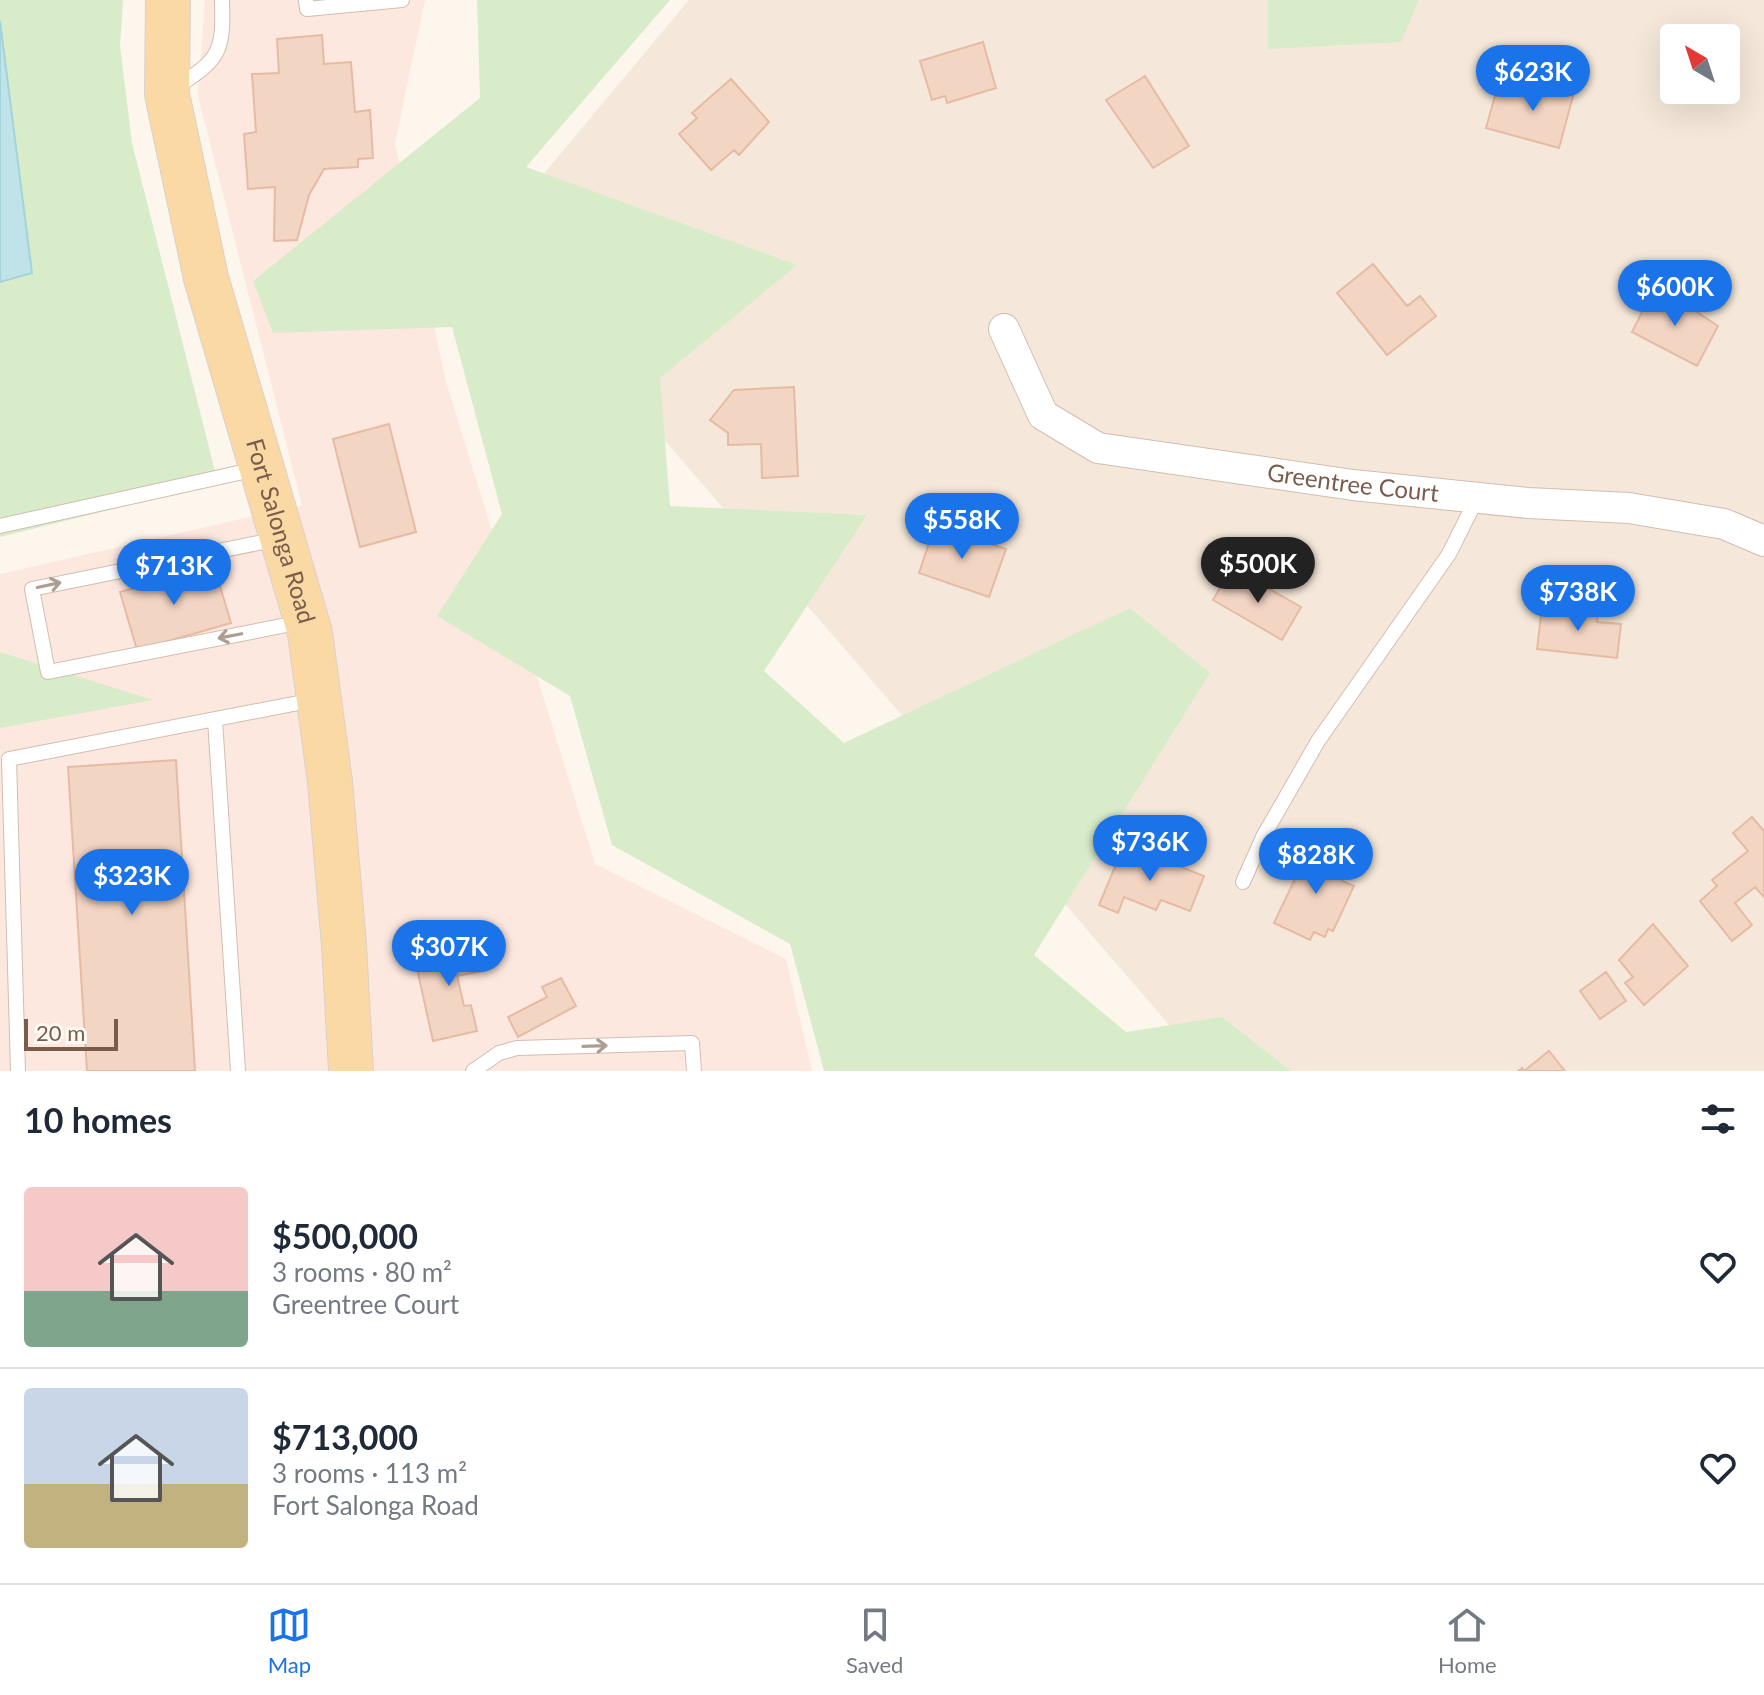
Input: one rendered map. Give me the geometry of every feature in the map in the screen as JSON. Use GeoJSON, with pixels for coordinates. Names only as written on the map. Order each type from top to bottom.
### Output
{"type":"FeatureCollection","features":[{"type":"Feature","properties":{"kind":"main road","name":"Fort Salonga Road"},"geometry":{"type":"LineString","coordinates":[[168,0],[167,94],[206,278],[307,621],[319,699],[343,930],[351,1071]]}},
{"type":"Feature","properties":{"kind":"street","name":"Greentree Court"},"geometry":{"type":"LineString","coordinates":[[1004,329],[1043,415],[1098,448],[1353,485],[1477,498],[1629,508],[1724,524],[1764,541]]}},
{"type":"Feature","properties":{"kind":"lane"},"geometry":{"type":"LineString","coordinates":[[167,94],[214,62],[223,32],[222,0]]}},
{"type":"Feature","properties":{"kind":"lane"},"geometry":{"type":"LineString","coordinates":[[306,0],[307,9],[402,0]]}},
{"type":"Feature","properties":{"kind":"lane"},"geometry":{"type":"LineString","coordinates":[[0,526],[260,468]]}},
{"type":"Feature","properties":{"kind":"lane"},"geometry":{"type":"LineString","coordinates":[[1243,882],[1263,837],[1318,741],[1449,554],[1477,498]]}},
{"type":"Feature","properties":{"kind":"lane"},"geometry":{"type":"LineString","coordinates":[[282,538],[32,589],[48,672],[307,621]]}},
{"type":"Feature","properties":{"kind":"lane"},"geometry":{"type":"LineString","coordinates":[[18,1071],[9,759],[319,699]]}},
{"type":"Feature","properties":{"kind":"lane"},"geometry":{"type":"LineString","coordinates":[[215,720],[238,1071]]}},
{"type":"Feature","properties":{"kind":"lane"},"geometry":{"type":"LineString","coordinates":[[473,1071],[499,1053],[517,1048],[692,1043],[694,1071]]}},
{"type":"Feature","properties":{"kind":"shaded area"},"geometry":{"type":"Polygon","coordinates":[[[205,0],[425,0],[395,143],[446,382],[595,864],[786,959],[812,1071],[0,1071],[0,574],[302,505],[198,96],[205,0]]]}},
{"type":"Feature","properties":{"kind":"shaded area"},"geometry":{"type":"Polygon","coordinates":[[[689,0],[1764,0],[1764,1071],[1209,1071],[490,238],[689,0]]]}},
{"type":"Feature","properties":{"kind":"green space"},"geometry":{"type":"Polygon","coordinates":[[[0,0],[123,0],[120,46],[132,143],[218,483],[0,537],[0,0]]]}},
{"type":"Feature","properties":{"kind":"green space"},"geometry":{"type":"Polygon","coordinates":[[[477,0],[670,0],[526,167],[797,265],[660,378],[670,506],[867,515],[764,671],[844,743],[1130,608],[1210,673],[1034,955],[1126,1032],[1222,1017],[1291,1071],[824,1071],[790,944],[612,845],[570,696],[437,616],[502,514],[452,327],[273,333],[253,281],[480,98],[477,0]]]}},
{"type":"Feature","properties":{"kind":"green space"},"geometry":{"type":"Polygon","coordinates":[[[1268,0],[1419,0],[1401,42],[1268,49],[1268,0]]]}},
{"type":"Feature","properties":{"kind":"green space"},"geometry":{"type":"Polygon","coordinates":[[[0,652],[153,700],[0,728],[0,652]]]}},
{"type":"Feature","properties":{"kind":"water"},"geometry":{"type":"Polygon","coordinates":[[[0,21],[32,273],[0,282],[0,21]]]}},
{"type":"Feature","properties":{"kind":"building"},"geometry":{"type":"Polygon","coordinates":[[[322,35],[324,64],[351,62],[355,112],[370,110],[373,158],[358,159],[358,167],[324,169],[309,195],[297,240],[274,241],[275,187],[248,189],[244,134],[256,132],[252,74],[279,73],[277,39],[322,35]]]}},
{"type":"Feature","properties":{"kind":"building"},"geometry":{"type":"Polygon","coordinates":[[[983,42],[996,88],[947,103],[945,96],[932,100],[920,61],[983,42]]]}},
{"type":"Feature","properties":{"kind":"building"},"geometry":{"type":"Polygon","coordinates":[[[1145,76],[1189,146],[1153,168],[1106,100],[1145,76]]]}},
{"type":"Feature","properties":{"kind":"building"},"geometry":{"type":"Polygon","coordinates":[[[731,79],[769,122],[739,155],[734,150],[711,170],[679,134],[697,118],[692,113],[731,79]]]}},
{"type":"Feature","properties":{"kind":"building"},"geometry":{"type":"Polygon","coordinates":[[[1537,79],[1575,89],[1559,148],[1486,128],[1498,85],[1533,95],[1537,79]]]}},
{"type":"Feature","properties":{"kind":"building"},"geometry":{"type":"Polygon","coordinates":[[[1373,264],[1407,306],[1420,296],[1436,316],[1387,355],[1337,293],[1373,264]]]}},
{"type":"Feature","properties":{"kind":"building"},"geometry":{"type":"Polygon","coordinates":[[[1652,292],[1670,302],[1673,296],[1718,326],[1697,366],[1632,332],[1652,292]]]}},
{"type":"Feature","properties":{"kind":"building"},"geometry":{"type":"Polygon","coordinates":[[[794,387],[798,476],[762,478],[761,444],[728,445],[728,433],[710,420],[734,390],[794,387]]]}},
{"type":"Feature","properties":{"kind":"building"},"geometry":{"type":"Polygon","coordinates":[[[389,424],[416,532],[360,547],[333,439],[389,424]]]}},
{"type":"Feature","properties":{"kind":"building"},"geometry":{"type":"Polygon","coordinates":[[[935,525],[1006,549],[989,597],[919,573],[935,525]]]}},
{"type":"Feature","properties":{"kind":"building"},"geometry":{"type":"Polygon","coordinates":[[[214,566],[231,623],[137,650],[120,592],[138,587],[135,576],[152,571],[156,583],[214,566]]]}},
{"type":"Feature","properties":{"kind":"building"},"geometry":{"type":"Polygon","coordinates":[[[1229,572],[1261,590],[1263,585],[1301,607],[1282,640],[1213,600],[1229,572]]]}},
{"type":"Feature","properties":{"kind":"building"},"geometry":{"type":"Polygon","coordinates":[[[1542,607],[1598,613],[1597,622],[1621,624],[1617,658],[1537,649],[1542,607]]]}},
{"type":"Feature","properties":{"kind":"building"},"geometry":{"type":"Polygon","coordinates":[[[176,760],[195,1071],[87,1071],[68,767],[176,760]]]}},
{"type":"Feature","properties":{"kind":"building"},"geometry":{"type":"Polygon","coordinates":[[[1752,817],[1764,831],[1764,897],[1755,887],[1735,903],[1752,925],[1732,941],[1700,901],[1717,886],[1712,880],[1748,851],[1733,833],[1752,817]]]}},
{"type":"Feature","properties":{"kind":"building"},"geometry":{"type":"Polygon","coordinates":[[[1311,845],[1350,864],[1342,881],[1354,886],[1333,931],[1328,929],[1325,937],[1314,932],[1310,940],[1274,923],[1311,845]]]}},
{"type":"Feature","properties":{"kind":"building"},"geometry":{"type":"Polygon","coordinates":[[[1122,850],[1139,856],[1141,851],[1204,876],[1190,911],[1161,900],[1156,910],[1124,897],[1118,913],[1099,905],[1122,850]]]}},
{"type":"Feature","properties":{"kind":"building"},"geometry":{"type":"Polygon","coordinates":[[[1653,924],[1688,966],[1644,1005],[1625,983],[1633,977],[1619,960],[1653,924]]]}},
{"type":"Feature","properties":{"kind":"building"},"geometry":{"type":"Polygon","coordinates":[[[488,941],[491,959],[480,961],[482,971],[457,976],[464,1006],[471,1005],[477,1031],[433,1041],[414,955],[488,941]]]}},
{"type":"Feature","properties":{"kind":"building"},"geometry":{"type":"Polygon","coordinates":[[[1606,972],[1626,1001],[1600,1019],[1580,991],[1606,972]]]}},
{"type":"Feature","properties":{"kind":"building"},"geometry":{"type":"Polygon","coordinates":[[[561,978],[576,1006],[518,1037],[508,1017],[547,997],[542,987],[561,978]]]}},
{"type":"Feature","properties":{"kind":"building"},"geometry":{"type":"Polygon","coordinates":[[[1549,1051],[1565,1071],[1524,1071],[1549,1051]]]}}]}
